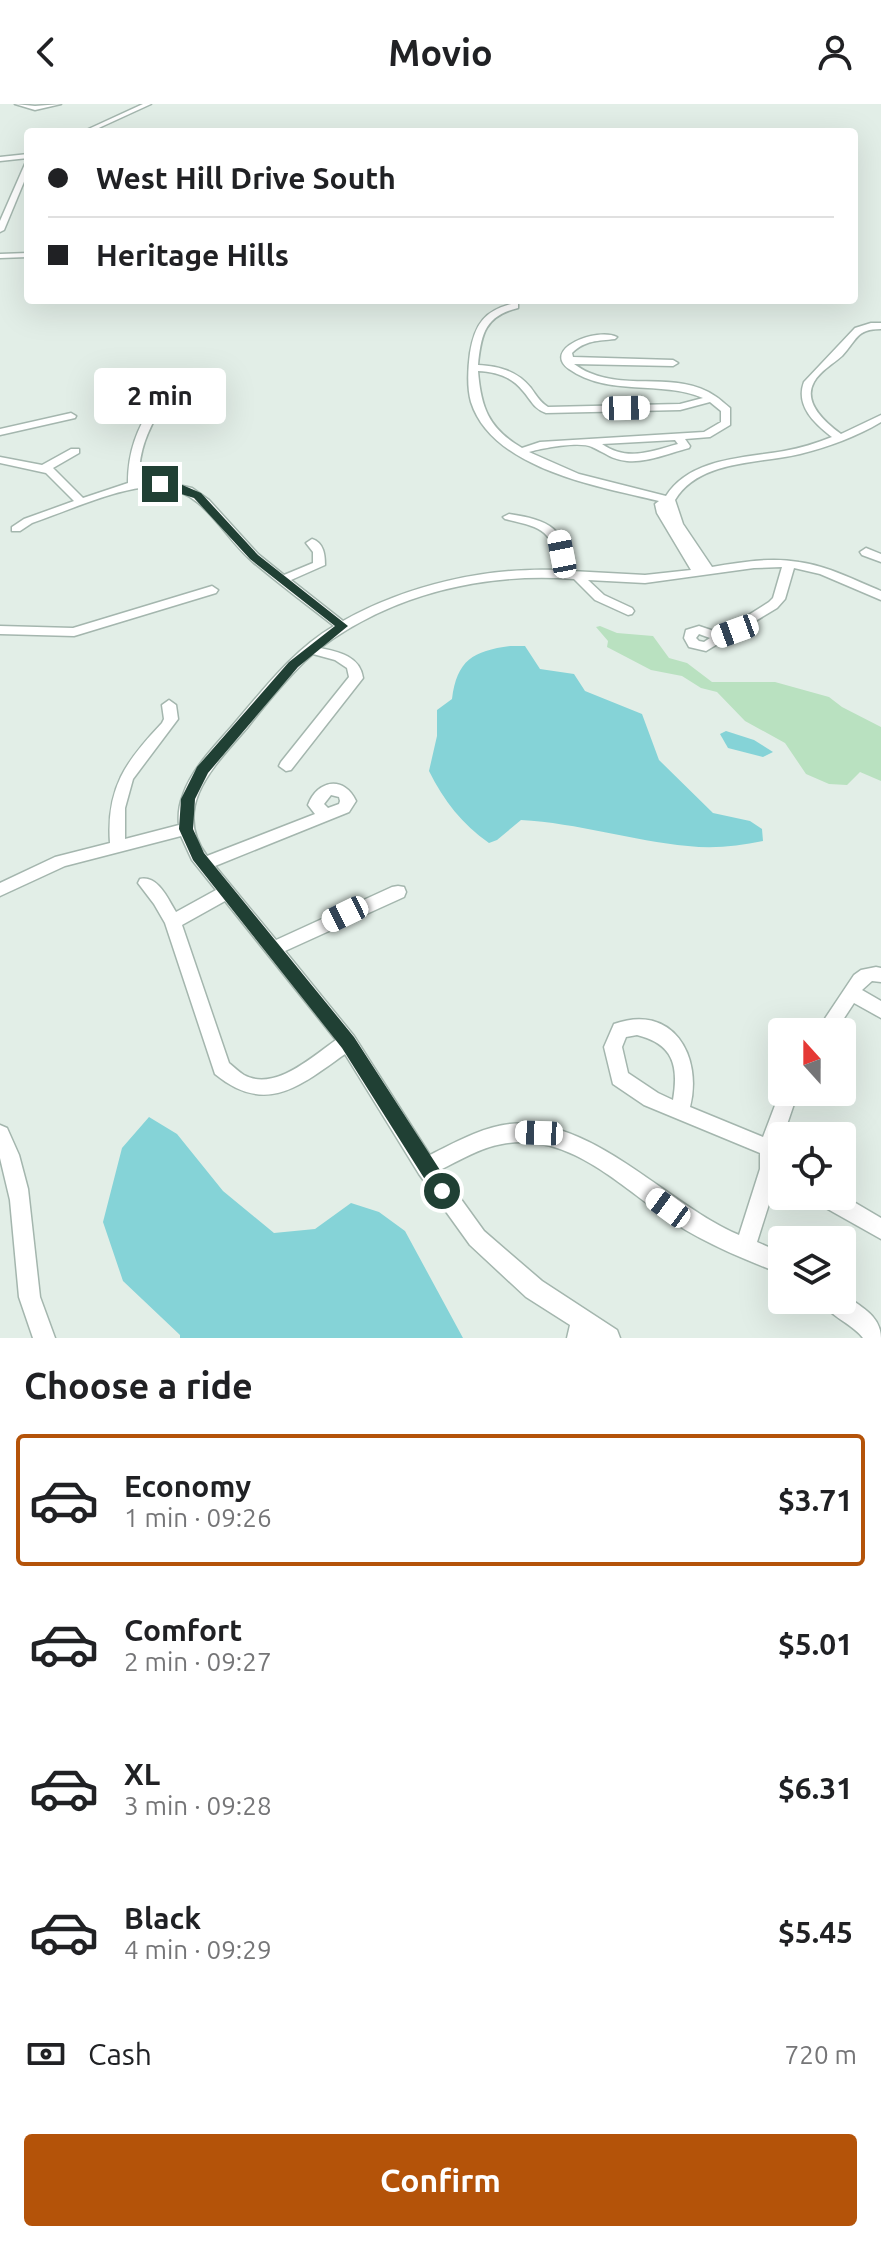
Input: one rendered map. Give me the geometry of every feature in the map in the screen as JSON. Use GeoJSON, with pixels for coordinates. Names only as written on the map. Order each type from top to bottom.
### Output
{"type":"FeatureCollection","features":[{"type":"Feature","properties":{"kind":"street"},"geometry":{"type":"LineString","coordinates":[[18,104],[35,108],[58,104]]}},
{"type":"Feature","properties":{"kind":"street"},"geometry":{"type":"LineString","coordinates":[[94,128],[148,104]]}},
{"type":"Feature","properties":{"kind":"street"},"geometry":{"type":"LineString","coordinates":[[0,159],[24,156]]}},
{"type":"Feature","properties":{"kind":"street"},"geometry":{"type":"LineString","coordinates":[[0,230],[24,173]]}},
{"type":"Feature","properties":{"kind":"street"},"geometry":{"type":"LineString","coordinates":[[0,256],[24,255]]}},
{"type":"Feature","properties":{"kind":"street"},"geometry":{"type":"LineString","coordinates":[[515,306],[497,310],[479,333],[473,368],[478,412],[496,436],[520,452],[550,465],[670,497]]}},
{"type":"Feature","properties":{"kind":"street"},"geometry":{"type":"LineString","coordinates":[[840,438],[820,423],[805,393],[814,375],[840,352],[859,328],[881,326]]}},
{"type":"Feature","properties":{"kind":"street"},"geometry":{"type":"LineString","coordinates":[[859,328],[881,332]]}},
{"type":"Feature","properties":{"kind":"street"},"geometry":{"type":"LineString","coordinates":[[566,360],[570,348],[581,341],[612,337]]}},
{"type":"Feature","properties":{"kind":"street"},"geometry":{"type":"LineString","coordinates":[[566,360],[673,363]]}},
{"type":"Feature","properties":{"kind":"street"},"geometry":{"type":"LineString","coordinates":[[566,360],[576,370],[591,377],[691,389],[713,398],[726,410],[726,423],[706,435],[630,460],[602,450],[592,442]]}},
{"type":"Feature","properties":{"kind":"street"},"geometry":{"type":"LineString","coordinates":[[473,368],[500,370],[516,378],[546,410],[669,408],[713,398]]}},
{"type":"Feature","properties":{"kind":"street"},"geometry":{"type":"LineString","coordinates":[[134,485],[133,454],[136,441],[158,404]]}},
{"type":"Feature","properties":{"kind":"street"},"geometry":{"type":"LineString","coordinates":[[0,432],[71,416]]}},
{"type":"Feature","properties":{"kind":"street"},"geometry":{"type":"LineString","coordinates":[[670,497],[683,481],[705,469],[799,451],[840,438],[881,418]]}},
{"type":"Feature","properties":{"kind":"street"},"geometry":{"type":"LineString","coordinates":[[520,452],[534,445],[702,442]]}},
{"type":"Feature","properties":{"kind":"street"},"geometry":{"type":"LineString","coordinates":[[45,468],[75,451]]}},
{"type":"Feature","properties":{"kind":"street"},"geometry":{"type":"LineString","coordinates":[[0,460],[45,468],[58,476],[81,502]]}},
{"type":"Feature","properties":{"kind":"street"},"geometry":{"type":"LineString","coordinates":[[16,529],[28,521],[134,485],[177,487],[198,496],[238,542],[342,626]]}},
{"type":"Feature","properties":{"kind":"street"},"geometry":{"type":"LineString","coordinates":[[670,497],[677,524],[705,573]]}},
{"type":"Feature","properties":{"kind":"street"},"geometry":{"type":"LineString","coordinates":[[509,517],[542,523],[552,530],[559,538],[565,570],[563,575]]}},
{"type":"Feature","properties":{"kind":"street"},"geometry":{"type":"LineString","coordinates":[[312,543],[319,552],[319,565],[329,574]]}},
{"type":"Feature","properties":{"kind":"street"},"geometry":{"type":"LineString","coordinates":[[866,552],[881,558]]}},
{"type":"Feature","properties":{"kind":"street"},"geometry":{"type":"LineString","coordinates":[[719,637],[752,621],[779,599],[789,564]]}},
{"type":"Feature","properties":{"kind":"street"},"geometry":{"type":"LineString","coordinates":[[609,1338],[580,1330],[477,1238],[426,1167],[379,1087],[348,1042],[194,849],[186,829],[188,799],[202,770],[310,649],[342,626],[395,603],[478,579],[514,574],[626,579],[789,564],[820,571],[881,596]]}},
{"type":"Feature","properties":{"kind":"street"},"geometry":{"type":"LineString","coordinates":[[284,579],[319,565]]}},
{"type":"Feature","properties":{"kind":"street"},"geometry":{"type":"LineString","coordinates":[[580,576],[587,589],[596,596],[628,611]]}},
{"type":"Feature","properties":{"kind":"street"},"geometry":{"type":"LineString","coordinates":[[0,630],[74,632],[212,590]]}},
{"type":"Feature","properties":{"kind":"street"},"geometry":{"type":"LineString","coordinates":[[286,766],[356,678],[357,671],[352,663],[310,649]]}},
{"type":"Feature","properties":{"kind":"street"},"geometry":{"type":"LineString","coordinates":[[118,845],[115,822],[117,796],[128,771],[167,726],[171,719],[169,705]]}},
{"type":"Feature","properties":{"kind":"street"},"geometry":{"type":"LineString","coordinates":[[205,864],[304,826],[324,814]]}},
{"type":"Feature","properties":{"kind":"street"},"geometry":{"type":"LineString","coordinates":[[0,890],[61,861],[186,829]]}},
{"type":"Feature","properties":{"kind":"street"},"geometry":{"type":"LineString","coordinates":[[146,883],[160,899],[173,922],[214,1050],[222,1068],[232,1078],[245,1086],[275,1087],[348,1042]]}},
{"type":"Feature","properties":{"kind":"street"},"geometry":{"type":"LineString","coordinates":[[173,922],[227,892]]}},
{"type":"Feature","properties":{"kind":"street"},"geometry":{"type":"LineString","coordinates":[[273,949],[398,892]]}},
{"type":"Feature","properties":{"kind":"street"},"geometry":{"type":"LineString","coordinates":[[834,1018],[865,976],[873,973],[881,975]]}},
{"type":"Feature","properties":{"kind":"street"},"geometry":{"type":"LineString","coordinates":[[851,992],[881,1010]]}},
{"type":"Feature","properties":{"kind":"street"},"geometry":{"type":"LineString","coordinates":[[679,1112],[686,1079],[680,1054],[672,1042],[651,1029],[637,1027],[620,1030],[613,1047],[620,1078],[651,1099],[679,1112],[768,1148]]}},
{"type":"Feature","properties":{"kind":"street"},"geometry":{"type":"LineString","coordinates":[[426,1167],[498,1135],[539,1133],[575,1145],[614,1168],[705,1231],[768,1257]]}},
{"type":"Feature","properties":{"kind":"street"},"geometry":{"type":"LineString","coordinates":[[0,1134],[17,1179],[23,1222],[24,1272],[33,1318],[44,1338]]}},
{"type":"Feature","properties":{"kind":"street"},"geometry":{"type":"LineString","coordinates":[[746,1246],[768,1192]]}},
{"type":"Feature","properties":{"kind":"street"},"geometry":{"type":"LineString","coordinates":[[848,1210],[881,1229]]}},
{"type":"Feature","properties":{"kind":"street"},"geometry":{"type":"LineString","coordinates":[[852,1314],[865,1323],[876,1338]]}},
{"type":"Feature","properties":{"kind":"green space"},"geometry":{"type":"Polygon","coordinates":[[[596,627],[617,633],[653,636],[669,658],[687,663],[712,682],[775,682],[829,697],[881,727],[881,781],[860,772],[847,785],[829,784],[806,774],[785,743],[745,721],[717,692],[701,688],[682,676],[651,670],[607,647],[608,641],[596,627]]]}},
{"type":"Feature","properties":{"kind":"water"},"geometry":{"type":"Polygon","coordinates":[[[525,646],[540,669],[574,674],[585,691],[642,714],[659,760],[713,813],[750,821],[762,829],[763,841],[698,847],[521,820],[497,840],[489,843],[479,836],[454,811],[429,771],[437,736],[437,710],[452,699],[458,675],[469,660],[486,651],[525,646]]]}},
{"type":"Feature","properties":{"kind":"water"},"geometry":{"type":"Polygon","coordinates":[[[726,731],[754,740],[773,752],[763,757],[728,748],[720,734],[726,731]]]}},
{"type":"Feature","properties":{"kind":"water"},"geometry":{"type":"Polygon","coordinates":[[[149,1117],[177,1134],[223,1191],[274,1233],[315,1229],[351,1203],[379,1212],[405,1231],[463,1338],[180,1338],[123,1281],[103,1222],[122,1148],[149,1117]]]}},
{"type":"Feature","properties":{"kind":"route"},"geometry":{"type":"LineString","coordinates":[[160,484],[188,490],[198,496],[254,557],[342,626],[294,664],[202,770],[188,799],[186,829],[198,856],[348,1042],[442,1191]]}}]}
